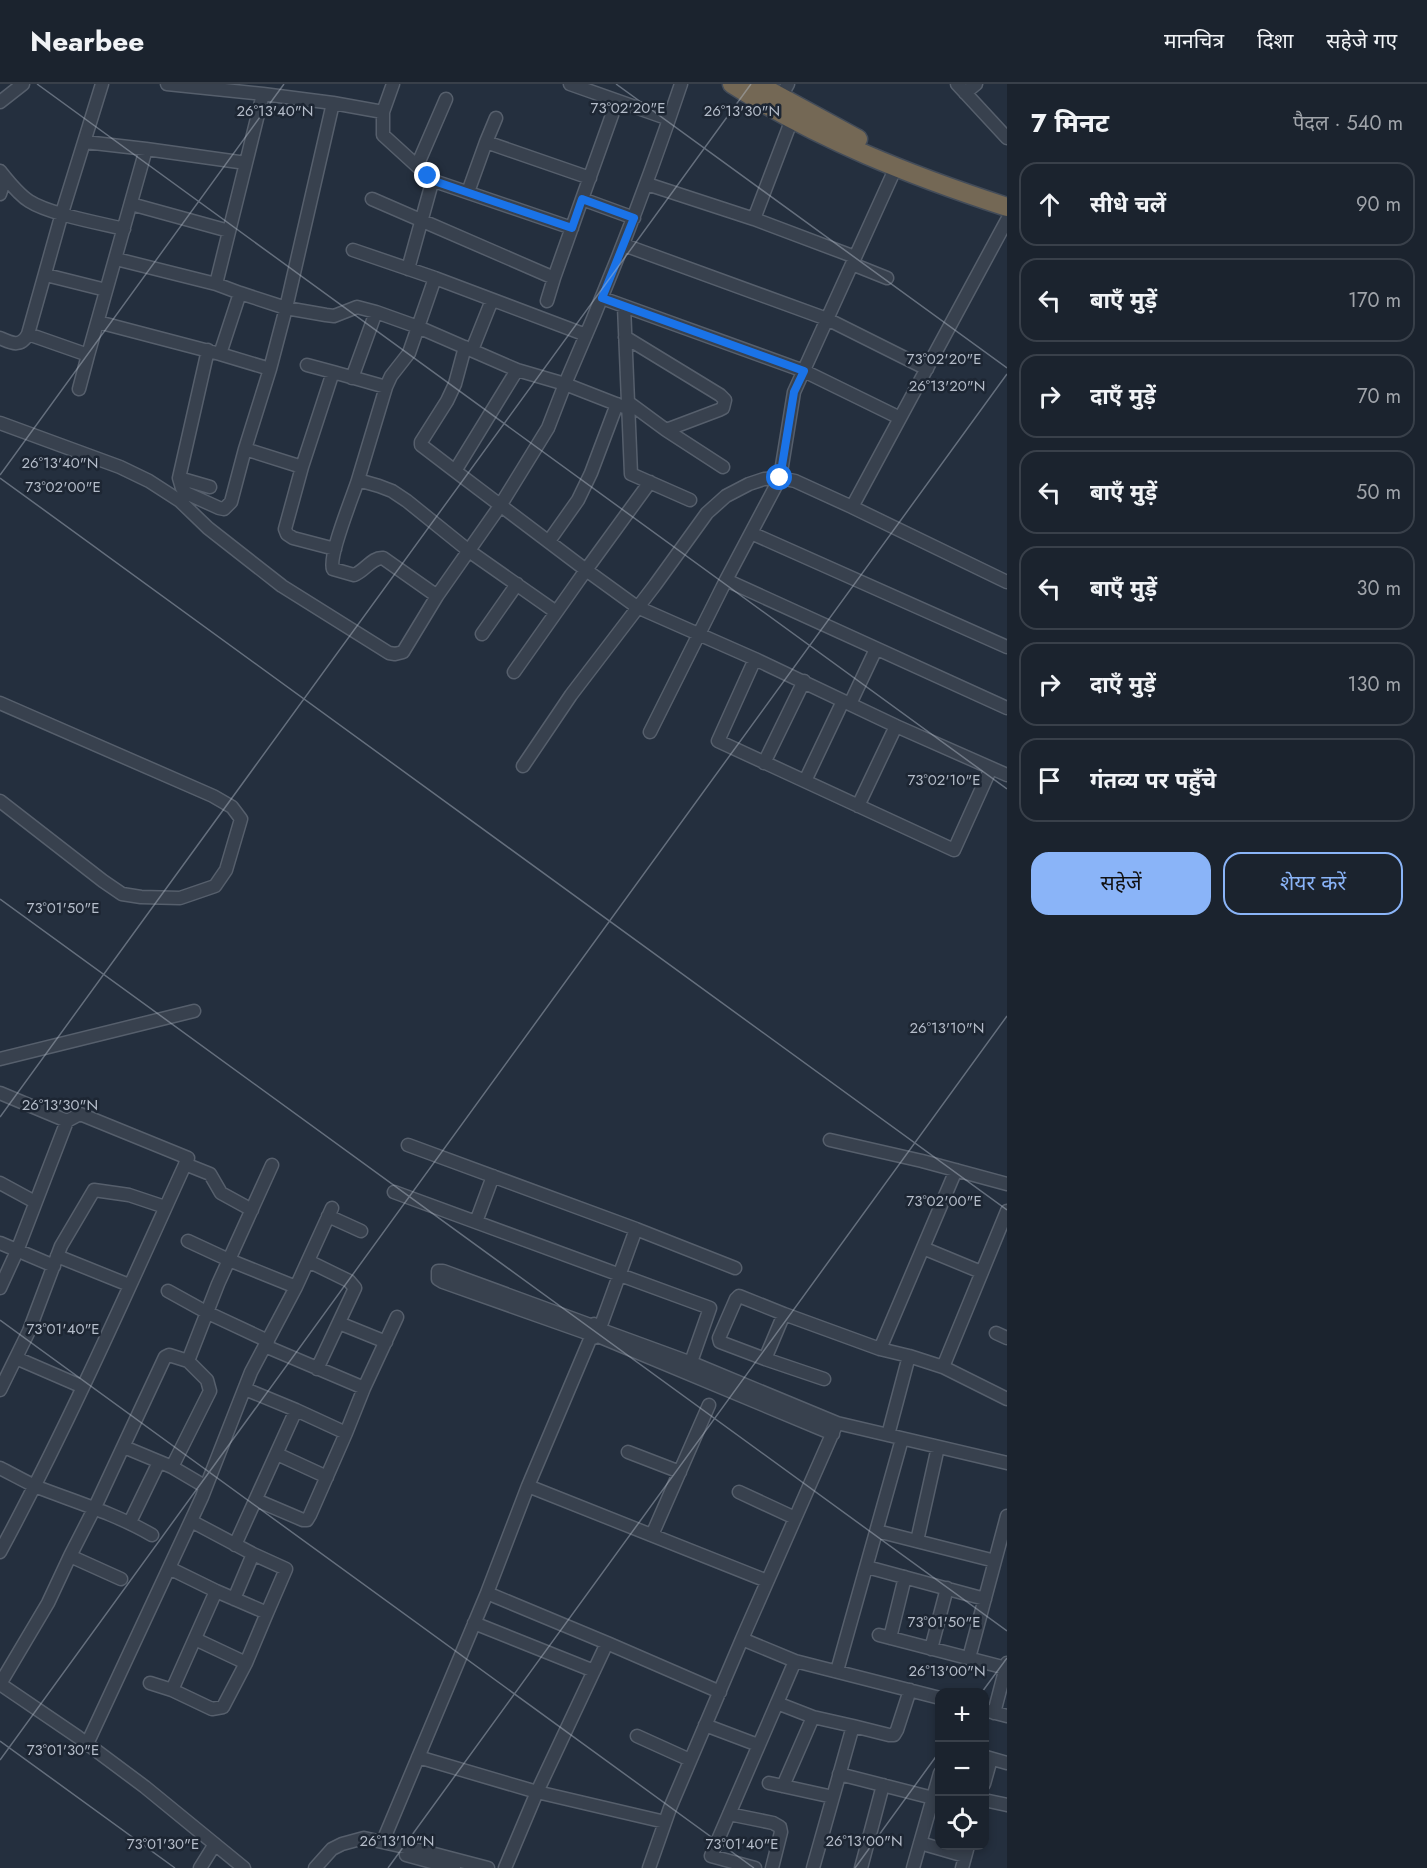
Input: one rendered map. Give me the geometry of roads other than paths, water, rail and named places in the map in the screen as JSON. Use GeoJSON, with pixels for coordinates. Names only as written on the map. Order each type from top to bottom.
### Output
{"type":"FeatureCollection","features":[{"type":"Feature","properties":{"kind":"highway"},"geometry":{"type":"LineString","coordinates":[[732,84],[792,119],[842,144],[931,182],[1007,207]]}},
{"type":"Feature","properties":{"kind":"highway"},"geometry":{"type":"LineString","coordinates":[[757,84],[784,91],[882,150],[1007,195]]}},
{"type":"Feature","properties":{"kind":"street"},"geometry":{"type":"LineString","coordinates":[[0,102],[23,84]]}},
{"type":"Feature","properties":{"kind":"street"},"geometry":{"type":"LineString","coordinates":[[0,338],[17,344],[23,342],[28,334],[102,84]]}},
{"type":"Feature","properties":{"kind":"street"},"geometry":{"type":"LineString","coordinates":[[166,84],[202,86],[383,112]]}},
{"type":"Feature","properties":{"kind":"street"},"geometry":{"type":"LineString","coordinates":[[393,84],[383,112],[383,135],[433,179],[572,228]]}},
{"type":"Feature","properties":{"kind":"street"},"geometry":{"type":"LineString","coordinates":[[570,84],[669,119]]}},
{"type":"Feature","properties":{"kind":"street"},"geometry":{"type":"LineString","coordinates":[[0,423],[120,466],[149,481],[180,501],[217,535],[282,586],[389,652],[399,654],[406,649],[437,596],[500,506],[548,428],[624,245],[681,84]]}},
{"type":"Feature","properties":{"kind":"street"},"geometry":{"type":"LineString","coordinates":[[976,84],[961,88],[1007,138]]}},
{"type":"Feature","properties":{"kind":"street"},"geometry":{"type":"LineString","coordinates":[[216,284],[263,94]]}},
{"type":"Feature","properties":{"kind":"street"},"geometry":{"type":"LineString","coordinates":[[417,166],[446,99]]}},
{"type":"Feature","properties":{"kind":"street"},"geometry":{"type":"LineString","coordinates":[[546,301],[617,101]]}},
{"type":"Feature","properties":{"kind":"street"},"geometry":{"type":"LineString","coordinates":[[240,293],[214,352],[179,478],[186,493],[224,509],[231,502],[270,369],[333,103]]}},
{"type":"Feature","properties":{"kind":"street"},"geometry":{"type":"LineString","coordinates":[[468,192],[496,118]]}},
{"type":"Feature","properties":{"kind":"street"},"geometry":{"type":"LineString","coordinates":[[754,219],[792,119]]}},
{"type":"Feature","properties":{"kind":"street"},"geometry":{"type":"LineString","coordinates":[[85,142],[246,164]]}},
{"type":"Feature","properties":{"kind":"street"},"geometry":{"type":"LineString","coordinates":[[486,142],[590,178]]}},
{"type":"Feature","properties":{"kind":"street"},"geometry":{"type":"LineString","coordinates":[[79,389],[146,149]]}},
{"type":"Feature","properties":{"kind":"street"},"geometry":{"type":"LineString","coordinates":[[650,732],[780,478],[794,392],[896,167]]}},
{"type":"Feature","properties":{"kind":"street"},"geometry":{"type":"LineString","coordinates":[[3,174],[32,203],[124,229]]}},
{"type":"Feature","properties":{"kind":"street"},"geometry":{"type":"LineString","coordinates":[[0,194],[3,174]]}},
{"type":"Feature","properties":{"kind":"street"},"geometry":{"type":"LineString","coordinates":[[408,269],[433,179]]}},
{"type":"Feature","properties":{"kind":"street"},"geometry":{"type":"LineString","coordinates":[[647,184],[754,219],[853,260],[887,278]]}},
{"type":"Feature","properties":{"kind":"street"},"geometry":{"type":"LineString","coordinates":[[372,199],[554,278]]}},
{"type":"Feature","properties":{"kind":"street"},"geometry":{"type":"LineString","coordinates":[[582,199],[634,218]]}},
{"type":"Feature","properties":{"kind":"street"},"geometry":{"type":"LineString","coordinates":[[130,204],[229,231]]}},
{"type":"Feature","properties":{"kind":"street"},"geometry":{"type":"LineString","coordinates":[[852,507],[1007,220]]}},
{"type":"Feature","properties":{"kind":"street"},"geometry":{"type":"LineString","coordinates":[[624,245],[827,319],[927,369]]}},
{"type":"Feature","properties":{"kind":"street"},"geometry":{"type":"LineString","coordinates":[[353,250],[586,335]]}},
{"type":"Feature","properties":{"kind":"street"},"geometry":{"type":"LineString","coordinates":[[116,259],[216,284],[286,308],[334,316],[357,307],[376,312],[418,327],[517,370],[625,405],[723,467]]}},
{"type":"Feature","properties":{"kind":"street"},"geometry":{"type":"LineString","coordinates":[[46,275],[106,290]]}},
{"type":"Feature","properties":{"kind":"street"},"geometry":{"type":"LineString","coordinates":[[435,278],[409,353],[391,376],[386,387],[331,566],[336,570],[354,575],[376,558],[383,558],[437,596]]}},
{"type":"Feature","properties":{"kind":"street"},"geometry":{"type":"LineString","coordinates":[[602,298],[804,371],[900,418]]}},
{"type":"Feature","properties":{"kind":"street"},"geometry":{"type":"LineString","coordinates":[[492,300],[468,349],[447,401],[421,445],[637,607],[1007,775]]}},
{"type":"Feature","properties":{"kind":"street"},"geometry":{"type":"LineString","coordinates":[[624,306],[625,405],[631,474],[690,500]]}},
{"type":"Feature","properties":{"kind":"street"},"geometry":{"type":"LineString","coordinates":[[352,378],[376,312]]}},
{"type":"Feature","properties":{"kind":"street"},"geometry":{"type":"LineString","coordinates":[[98,322],[270,369]]}},
{"type":"Feature","properties":{"kind":"street"},"geometry":{"type":"LineString","coordinates":[[28,334],[88,355]]}},
{"type":"Feature","properties":{"kind":"street"},"geometry":{"type":"LineString","coordinates":[[625,337],[725,400],[723,408],[666,430]]}},
{"type":"Feature","properties":{"kind":"street"},"geometry":{"type":"LineString","coordinates":[[307,365],[386,387]]}},
{"type":"Feature","properties":{"kind":"street"},"geometry":{"type":"LineString","coordinates":[[455,471],[517,370]]}},
{"type":"Feature","properties":{"kind":"street"},"geometry":{"type":"LineString","coordinates":[[333,372],[302,467],[285,529],[287,534],[293,538],[335,549]]}},
{"type":"Feature","properties":{"kind":"street"},"geometry":{"type":"LineString","coordinates":[[549,541],[578,500],[625,405]]}},
{"type":"Feature","properties":{"kind":"street"},"geometry":{"type":"LineString","coordinates":[[245,449],[302,467]]}},
{"type":"Feature","properties":{"kind":"street"},"geometry":{"type":"LineString","coordinates":[[179,478],[210,486]]}},
{"type":"Feature","properties":{"kind":"street"},"geometry":{"type":"LineString","coordinates":[[523,766],[571,695],[707,513],[726,496],[749,484],[764,479],[780,478],[795,481],[1007,582]]}},
{"type":"Feature","properties":{"kind":"street"},"geometry":{"type":"LineString","coordinates":[[358,480],[379,486],[400,496],[469,551],[556,612]]}},
{"type":"Feature","properties":{"kind":"street"},"geometry":{"type":"LineString","coordinates":[[514,672],[650,482]]}},
{"type":"Feature","properties":{"kind":"street"},"geometry":{"type":"LineString","coordinates":[[751,533],[1007,647]]}},
{"type":"Feature","properties":{"kind":"street"},"geometry":{"type":"LineString","coordinates":[[726,580],[1007,708]]}},
{"type":"Feature","properties":{"kind":"street"},"geometry":{"type":"LineString","coordinates":[[482,634],[518,584]]}},
{"type":"Feature","properties":{"kind":"street"},"geometry":{"type":"LineString","coordinates":[[805,782],[876,649]]}},
{"type":"Feature","properties":{"kind":"street"},"geometry":{"type":"LineString","coordinates":[[755,659],[718,741],[805,782],[954,850],[991,768]]}},
{"type":"Feature","properties":{"kind":"street"},"geometry":{"type":"LineString","coordinates":[[764,763],[804,681]]}},
{"type":"Feature","properties":{"kind":"street"},"geometry":{"type":"LineString","coordinates":[[0,703],[213,796],[232,807],[241,819],[226,870],[215,886],[180,898],[141,897],[122,894],[102,881],[0,801]]}},
{"type":"Feature","properties":{"kind":"street"},"geometry":{"type":"LineString","coordinates":[[858,806],[896,726]]}},
{"type":"Feature","properties":{"kind":"street"},"geometry":{"type":"LineString","coordinates":[[0,1059],[195,1011]]}},
{"type":"Feature","properties":{"kind":"street"},"geometry":{"type":"LineString","coordinates":[[2,1098],[67,1121]]}},
{"type":"Feature","properties":{"kind":"street"},"geometry":{"type":"LineString","coordinates":[[0,1288],[17,1251],[67,1121],[80,1114],[188,1158],[83,1387],[35,1486],[4,1536],[0,1552]]}},
{"type":"Feature","properties":{"kind":"street"},"geometry":{"type":"LineString","coordinates":[[831,1140],[1007,1184]]}},
{"type":"Feature","properties":{"kind":"street"},"geometry":{"type":"LineString","coordinates":[[408,1145],[735,1268]]}},
{"type":"Feature","properties":{"kind":"street"},"geometry":{"type":"LineString","coordinates":[[185,1164],[210,1174],[221,1193],[252,1210]]}},
{"type":"Feature","properties":{"kind":"street"},"geometry":{"type":"LineString","coordinates":[[188,1361],[229,1260],[272,1165]]}},
{"type":"Feature","properties":{"kind":"street"},"geometry":{"type":"LineString","coordinates":[[880,1349],[956,1170]]}},
{"type":"Feature","properties":{"kind":"street"},"geometry":{"type":"LineString","coordinates":[[476,1222],[493,1176]]}},
{"type":"Feature","properties":{"kind":"street"},"geometry":{"type":"LineString","coordinates":[[0,1183],[35,1202]]}},
{"type":"Feature","properties":{"kind":"street"},"geometry":{"type":"LineString","coordinates":[[0,1390],[29,1331],[61,1246],[94,1190],[129,1195],[165,1207]]}},
{"type":"Feature","properties":{"kind":"street"},"geometry":{"type":"LineString","coordinates":[[394,1192],[710,1308],[691,1362]]}},
{"type":"Feature","properties":{"kind":"street"},"geometry":{"type":"LineString","coordinates":[[942,1367],[1007,1211]]}},
{"type":"Feature","properties":{"kind":"street"},"geometry":{"type":"LineString","coordinates":[[87,1744],[206,1487],[251,1372],[296,1287],[330,1212],[361,1232]]}},
{"type":"Feature","properties":{"kind":"street"},"geometry":{"type":"LineString","coordinates":[[383,1841],[594,1331],[633,1228]]}},
{"type":"Feature","properties":{"kind":"street"},"geometry":{"type":"LineString","coordinates":[[188,1241],[296,1287]]}},
{"type":"Feature","properties":{"kind":"street"},"geometry":{"type":"LineString","coordinates":[[0,1243],[17,1251],[129,1285]]}},
{"type":"Feature","properties":{"kind":"street"},"geometry":{"type":"LineString","coordinates":[[923,1248],[981,1272]]}},
{"type":"Feature","properties":{"kind":"street"},"geometry":{"type":"LineString","coordinates":[[308,1261],[353,1285],[353,1293],[317,1369]]}},
{"type":"Feature","properties":{"kind":"street"},"geometry":{"type":"LineString","coordinates":[[168,1290],[317,1369],[364,1388]]}},
{"type":"Feature","properties":{"kind":"street"},"geometry":{"type":"LineString","coordinates":[[482,1290],[594,1331],[835,1428],[888,1435],[1007,1462]]}},
{"type":"Feature","properties":{"kind":"street"},"geometry":{"type":"LineString","coordinates":[[824,1379],[720,1342],[719,1338],[736,1299],[739,1296],[744,1297],[880,1349],[942,1367],[1007,1399]]}},
{"type":"Feature","properties":{"kind":"street"},"geometry":{"type":"LineString","coordinates":[[765,1359],[784,1314]]}},
{"type":"Feature","properties":{"kind":"street"},"geometry":{"type":"LineString","coordinates":[[256,1500],[307,1520],[396,1317]]}},
{"type":"Feature","properties":{"kind":"street"},"geometry":{"type":"LineString","coordinates":[[339,1323],[386,1342]]}},
{"type":"Feature","properties":{"kind":"street"},"geometry":{"type":"LineString","coordinates":[[594,1331],[691,1362],[835,1428]]}},
{"type":"Feature","properties":{"kind":"street"},"geometry":{"type":"LineString","coordinates":[[172,1467],[210,1387],[207,1380],[188,1361],[169,1355],[165,1357],[48,1603],[0,1684],[145,1787],[244,1868]]}},
{"type":"Feature","properties":{"kind":"street"},"geometry":{"type":"LineString","coordinates":[[888,1435],[909,1356]]}},
{"type":"Feature","properties":{"kind":"street"},"geometry":{"type":"LineString","coordinates":[[16,1358],[83,1387]]}},
{"type":"Feature","properties":{"kind":"street"},"geometry":{"type":"LineString","coordinates":[[245,1389],[346,1433]]}},
{"type":"Feature","properties":{"kind":"street"},"geometry":{"type":"LineString","coordinates":[[652,1535],[709,1405]]}},
{"type":"Feature","properties":{"kind":"street"},"geometry":{"type":"LineString","coordinates":[[235,1545],[296,1410]]}},
{"type":"Feature","properties":{"kind":"street"},"geometry":{"type":"LineString","coordinates":[[649,1868],[690,1760],[835,1428]]}},
{"type":"Feature","properties":{"kind":"street"},"geometry":{"type":"LineString","coordinates":[[837,1671],[902,1438]]}},
{"type":"Feature","properties":{"kind":"street"},"geometry":{"type":"LineString","coordinates":[[124,1447],[172,1467],[206,1487]]}},
{"type":"Feature","properties":{"kind":"street"},"geometry":{"type":"LineString","coordinates":[[917,1541],[938,1447]]}},
{"type":"Feature","properties":{"kind":"street"},"geometry":{"type":"LineString","coordinates":[[628,1452],[680,1472]]}},
{"type":"Feature","properties":{"kind":"street"},"geometry":{"type":"LineString","coordinates":[[277,1454],[327,1477]]}},
{"type":"Feature","properties":{"kind":"street"},"geometry":{"type":"LineString","coordinates":[[130,1522],[159,1462]]}},
{"type":"Feature","properties":{"kind":"street"},"geometry":{"type":"LineString","coordinates":[[0,1468],[35,1486],[130,1522],[152,1535]]}},
{"type":"Feature","properties":{"kind":"street"},"geometry":{"type":"LineString","coordinates":[[528,1486],[767,1581]]}},
{"type":"Feature","properties":{"kind":"street"},"geometry":{"type":"LineString","coordinates":[[739,1492],[795,1518]]}},
{"type":"Feature","properties":{"kind":"street"},"geometry":{"type":"LineString","coordinates":[[969,1658],[1007,1516]]}},
{"type":"Feature","properties":{"kind":"street"},"geometry":{"type":"LineString","coordinates":[[150,1683],[172,1690],[212,1709],[223,1707],[246,1663],[286,1569],[191,1521]]}},
{"type":"Feature","properties":{"kind":"street"},"geometry":{"type":"LineString","coordinates":[[877,1531],[995,1561]]}},
{"type":"Feature","properties":{"kind":"street"},"geometry":{"type":"LineString","coordinates":[[234,1599],[253,1554]]}},
{"type":"Feature","properties":{"kind":"street"},"geometry":{"type":"LineString","coordinates":[[70,1556],[121,1579]]}},
{"type":"Feature","properties":{"kind":"street"},"geometry":{"type":"LineString","coordinates":[[867,1567],[985,1599]]}},
{"type":"Feature","properties":{"kind":"street"},"geometry":{"type":"LineString","coordinates":[[169,1568],[267,1613]]}},
{"type":"Feature","properties":{"kind":"street"},"geometry":{"type":"LineString","coordinates":[[905,1577],[884,1637],[1006,1665],[989,1712],[1007,1716]]}},
{"type":"Feature","properties":{"kind":"street"},"geometry":{"type":"LineString","coordinates":[[931,1648],[947,1588]]}},
{"type":"Feature","properties":{"kind":"street"},"geometry":{"type":"LineString","coordinates":[[172,1690],[216,1591]]}},
{"type":"Feature","properties":{"kind":"street"},"geometry":{"type":"LineString","coordinates":[[487,1593],[607,1642],[720,1692]]}},
{"type":"Feature","properties":{"kind":"street"},"geometry":{"type":"LineString","coordinates":[[474,1623],[594,1671]]}},
{"type":"Feature","properties":{"kind":"street"},"geometry":{"type":"LineString","coordinates":[[195,1639],[246,1663]]}},
{"type":"Feature","properties":{"kind":"street"},"geometry":{"type":"LineString","coordinates":[[742,1639],[795,1661],[935,1697]]}},
{"type":"Feature","properties":{"kind":"street"},"geometry":{"type":"LineString","coordinates":[[505,1868],[537,1792],[607,1642]]}},
{"type":"Feature","properties":{"kind":"street"},"geometry":{"type":"LineString","coordinates":[[755,1868],[706,1855],[729,1814],[795,1661]]}},
{"type":"Feature","properties":{"kind":"street"},"geometry":{"type":"LineString","coordinates":[[777,1702],[813,1717],[889,1735],[894,1734],[897,1730],[910,1690]]}},
{"type":"Feature","properties":{"kind":"street"},"geometry":{"type":"LineString","coordinates":[[783,1786],[813,1717]]}},
{"type":"Feature","properties":{"kind":"street"},"geometry":{"type":"LineString","coordinates":[[705,1725],[758,1745]]}},
{"type":"Feature","properties":{"kind":"street"},"geometry":{"type":"LineString","coordinates":[[813,1868],[853,1726]]}},
{"type":"Feature","properties":{"kind":"street"},"geometry":{"type":"LineString","coordinates":[[637,1736],[690,1760]]}},
{"type":"Feature","properties":{"kind":"street"},"geometry":{"type":"LineString","coordinates":[[418,1757],[537,1792],[665,1822]]}},
{"type":"Feature","properties":{"kind":"street"},"geometry":{"type":"LineString","coordinates":[[989,1758],[1007,1763]]}},
{"type":"Feature","properties":{"kind":"street"},"geometry":{"type":"LineString","coordinates":[[839,1774],[933,1797]]}},
{"type":"Feature","properties":{"kind":"street"},"geometry":{"type":"LineString","coordinates":[[768,1783],[833,1797]]}},
{"type":"Feature","properties":{"kind":"street"},"geometry":{"type":"LineString","coordinates":[[861,1868],[883,1785]]}},
{"type":"Feature","properties":{"kind":"street"},"geometry":{"type":"LineString","coordinates":[[913,1868],[935,1789]]}},
{"type":"Feature","properties":{"kind":"street"},"geometry":{"type":"LineString","coordinates":[[989,1801],[1007,1805]]}},
{"type":"Feature","properties":{"kind":"street"},"geometry":{"type":"LineString","coordinates":[[729,1814],[772,1823],[780,1827],[781,1832],[772,1868]]}},
{"type":"Feature","properties":{"kind":"street"},"geometry":{"type":"LineString","coordinates":[[315,1868],[332,1849],[364,1838],[488,1868]]}},
{"type":"Feature","properties":{"kind":"street"},"geometry":{"type":"LineString","coordinates":[[354,1841],[454,1868]]}},
{"type":"Feature","properties":{"kind":"street"},"geometry":{"type":"LineString","coordinates":[[920,1843],[965,1856]]}},
{"type":"Feature","properties":{"kind":"street"},"geometry":{"type":"LineString","coordinates":[[200,1868],[215,1844]]}}]}
